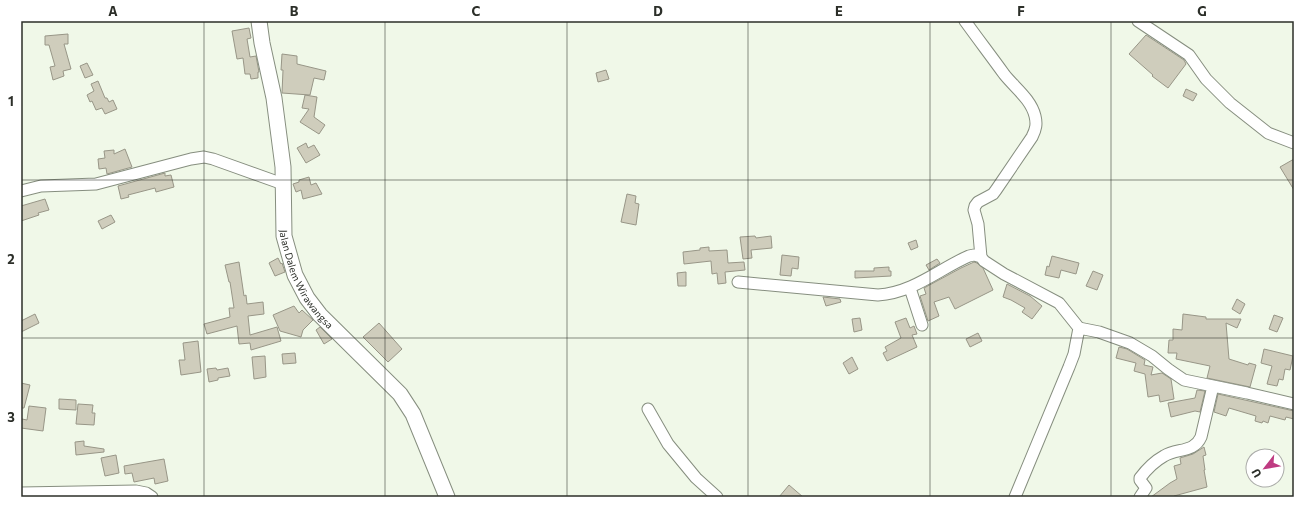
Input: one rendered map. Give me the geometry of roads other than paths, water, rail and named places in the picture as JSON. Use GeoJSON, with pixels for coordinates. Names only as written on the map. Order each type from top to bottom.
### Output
{"type":"FeatureCollection","features":[{"type":"Feature","properties":{"kind":"street","name":"Jalan Dalem Wirawangsa"},"geometry":{"type":"LineString","coordinates":[[259,21],[262,43],[274,98],[283,166],[284,236],[295,275],[307,298],[320,315],[400,394],[413,414],[447,497]]}},
{"type":"Feature","properties":{"kind":"street"},"geometry":{"type":"LineString","coordinates":[[965,21],[1005,75],[1028,102],[1035,116],[1036,127],[1032,137],[993,194],[978,202],[975,206],[974,210],[978,224],[981,258]]}},
{"type":"Feature","properties":{"kind":"street"},"geometry":{"type":"LineString","coordinates":[[1138,21],[1189,55],[1206,79],[1230,103],[1268,133],[1294,143]]}},
{"type":"Feature","properties":{"kind":"street"},"geometry":{"type":"LineString","coordinates":[[21,191],[41,186],[96,184],[191,159],[204,157],[283,184]]}},
{"type":"Feature","properties":{"kind":"street"},"geometry":{"type":"LineString","coordinates":[[738,282],[878,295],[894,293],[910,288],[969,256],[977,256],[1004,274],[1059,303],[1079,328],[1099,332],[1130,343],[1152,356],[1168,370],[1184,380],[1294,404]]}},
{"type":"Feature","properties":{"kind":"street"},"geometry":{"type":"LineString","coordinates":[[910,288],[922,325]]}},
{"type":"Feature","properties":{"kind":"street"},"geometry":{"type":"LineString","coordinates":[[1015,497],[1074,354],[1079,328]]}},
{"type":"Feature","properties":{"kind":"street"},"geometry":{"type":"LineString","coordinates":[[1140,497],[1146,488],[1140,478],[1148,470],[1164,456],[1191,448],[1198,443],[1201,437],[1213,386]]}},
{"type":"Feature","properties":{"kind":"street"},"geometry":{"type":"LineString","coordinates":[[648,410],[668,444],[696,478],[717,497]]}},
{"type":"Feature","properties":{"kind":"street"},"geometry":{"type":"LineString","coordinates":[[21,493],[142,491],[152,497]]}}]}
